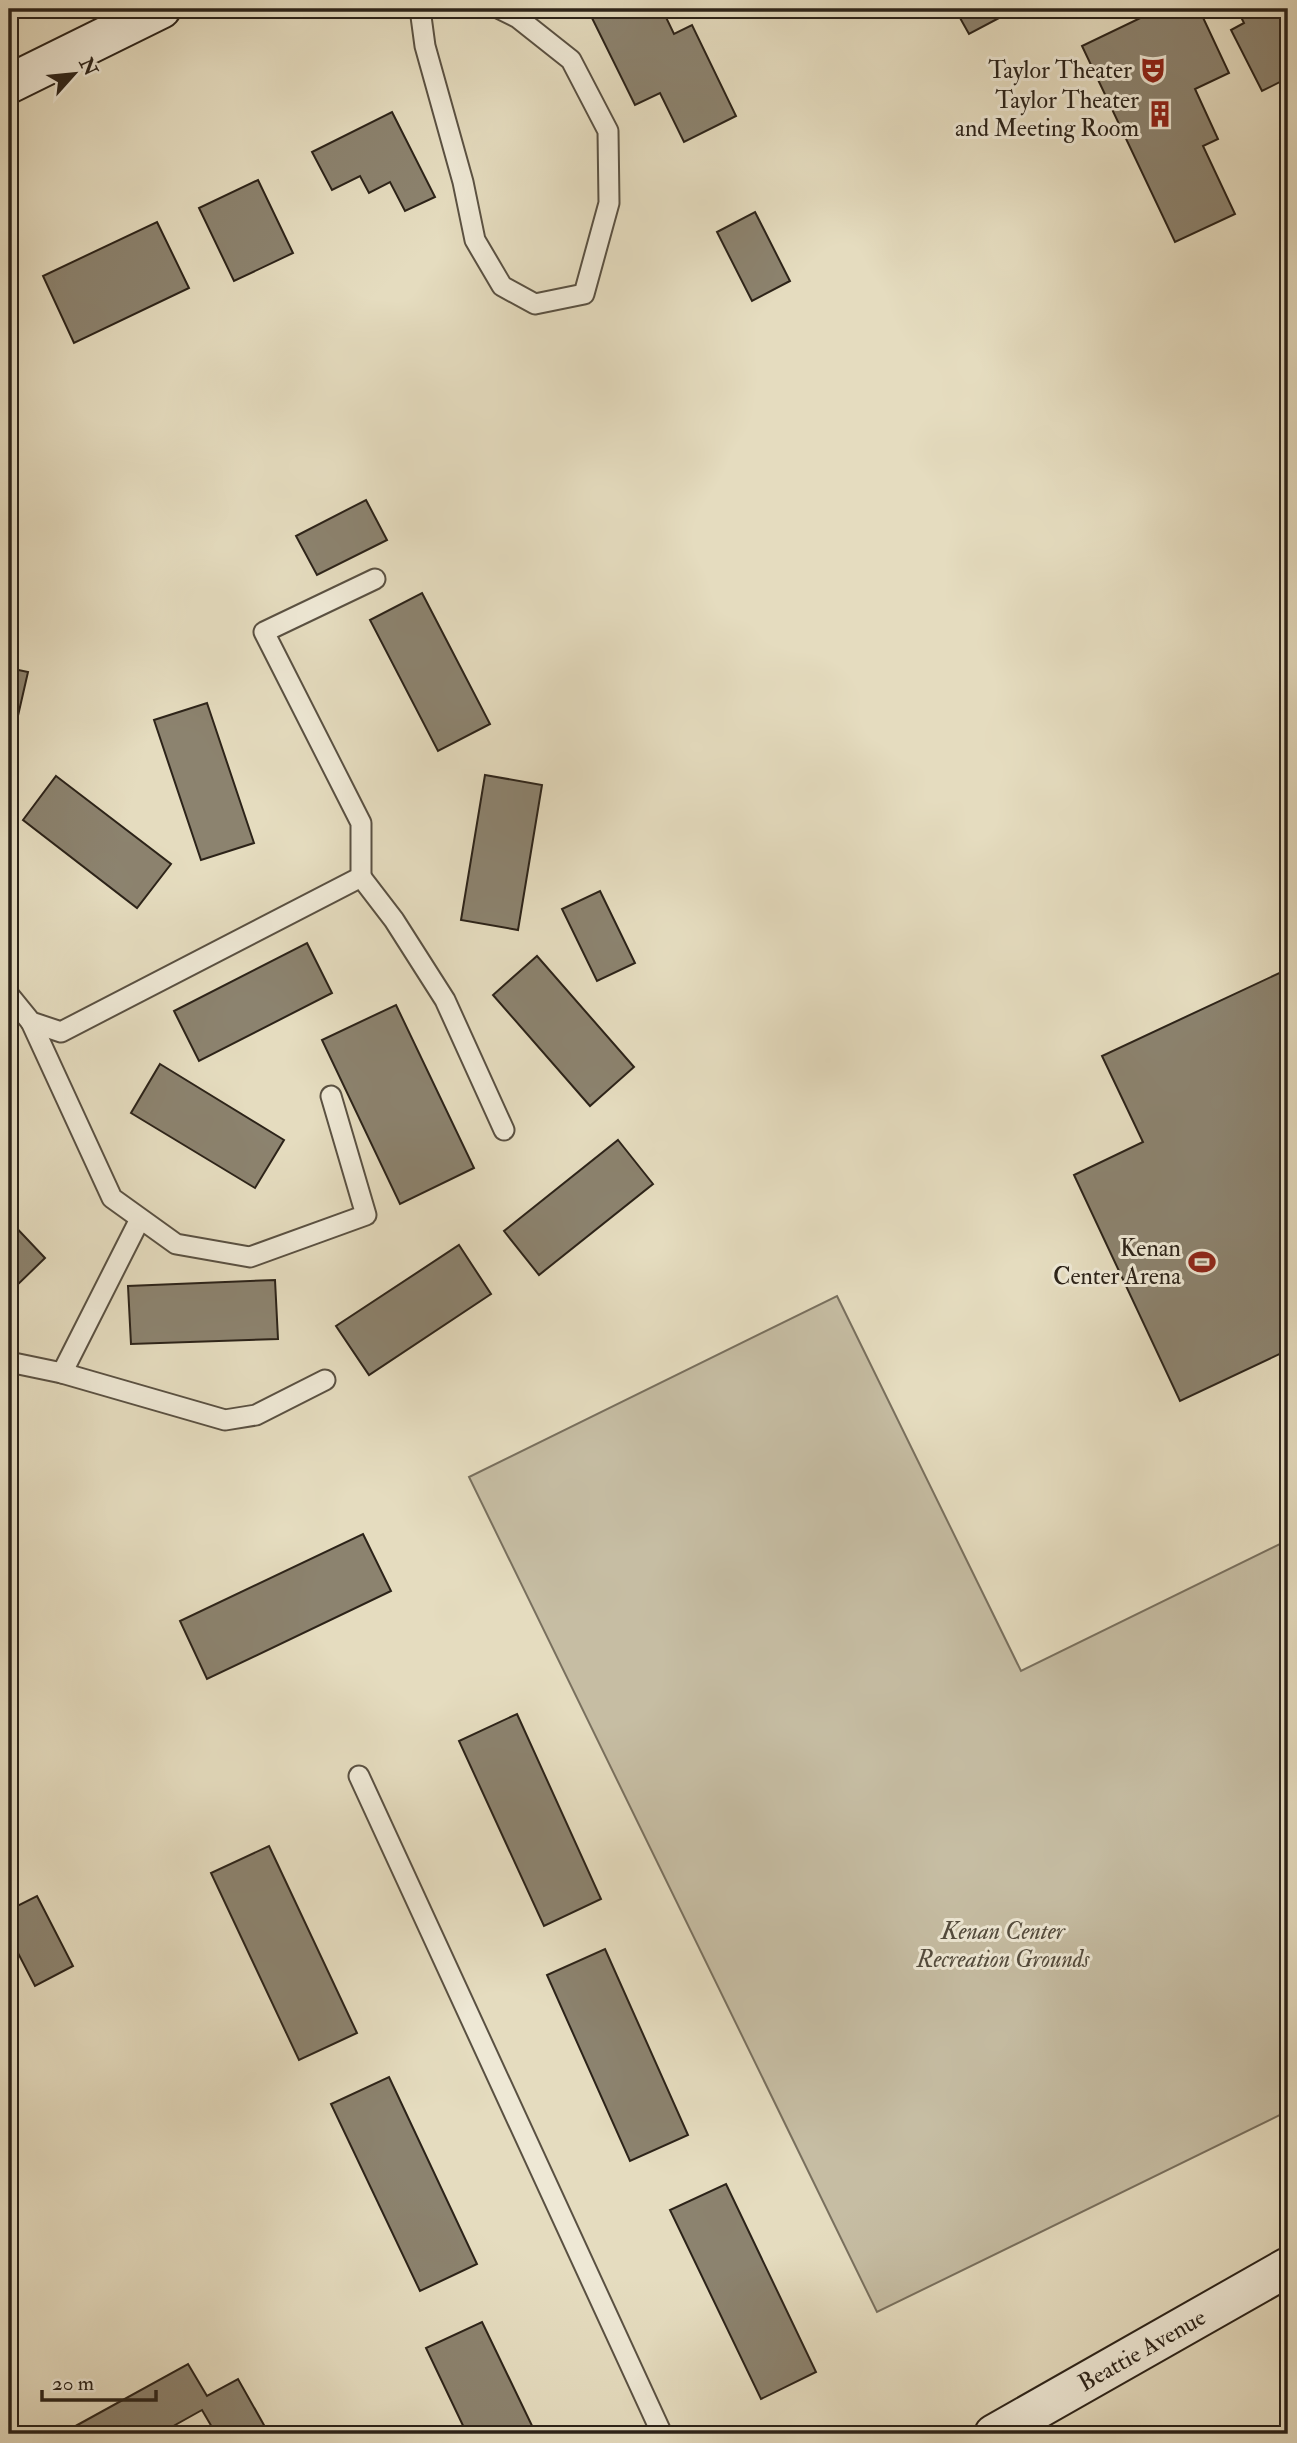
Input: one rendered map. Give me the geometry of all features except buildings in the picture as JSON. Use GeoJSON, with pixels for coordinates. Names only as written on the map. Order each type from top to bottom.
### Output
{"type":"FeatureCollection","features":[{"type":"Feature","properties":{"kind":"street"},"geometry":{"type":"LineString","coordinates":[[9,84],[162,9]]}},
{"type":"Feature","properties":{"kind":"street","name":"Beattie Avenue"},"geometry":{"type":"LineString","coordinates":[[994,2434],[1288,2267]]}},
{"type":"Feature","properties":{"kind":"lane"},"geometry":{"type":"LineString","coordinates":[[420,9],[425,46],[463,182],[475,240],[502,286],[535,304],[584,294],[609,203],[608,131],[571,60],[518,18],[500,9]]}},
{"type":"Feature","properties":{"kind":"lane"},"geometry":{"type":"LineString","coordinates":[[375,579],[264,632],[360,823],[361,877],[394,920],[445,1000],[504,1129]]}},
{"type":"Feature","properties":{"kind":"lane"},"geometry":{"type":"LineString","coordinates":[[31,1022],[61,1032],[361,877]]}},
{"type":"Feature","properties":{"kind":"lane"},"geometry":{"type":"LineString","coordinates":[[9,995],[31,1022],[112,1198],[176,1244],[250,1257],[366,1215],[331,1096]]}},
{"type":"Feature","properties":{"kind":"lane"},"geometry":{"type":"LineString","coordinates":[[62,1373],[140,1219]]}},
{"type":"Feature","properties":{"kind":"lane"},"geometry":{"type":"LineString","coordinates":[[9,1362],[62,1373],[225,1420],[256,1415],[325,1380]]}},
{"type":"Feature","properties":{"kind":"lane"},"geometry":{"type":"LineString","coordinates":[[359,1776],[662,2434]]}},
{"type":"Feature","properties":{"kind":"green space","name":"Kenan Center Recreation Grounds"},"geometry":{"type":"Polygon","coordinates":[[[837,1296],[1021,1671],[1288,1540],[1288,2111],[877,2312],[469,1477],[837,1296]]]}},
{"type":"Feature","properties":{"kind":"place","name":"Taylor Theater"},"geometry":{"type":"Point","coordinates":[1153,70]}},
{"type":"Feature","properties":{"kind":"place","name":"Taylor Theater and Meeting Room"},"geometry":{"type":"Point","coordinates":[1160,114]}},
{"type":"Feature","properties":{"kind":"place","name":"Kenan Center Arena"},"geometry":{"type":"Point","coordinates":[1202,1262]}}]}
